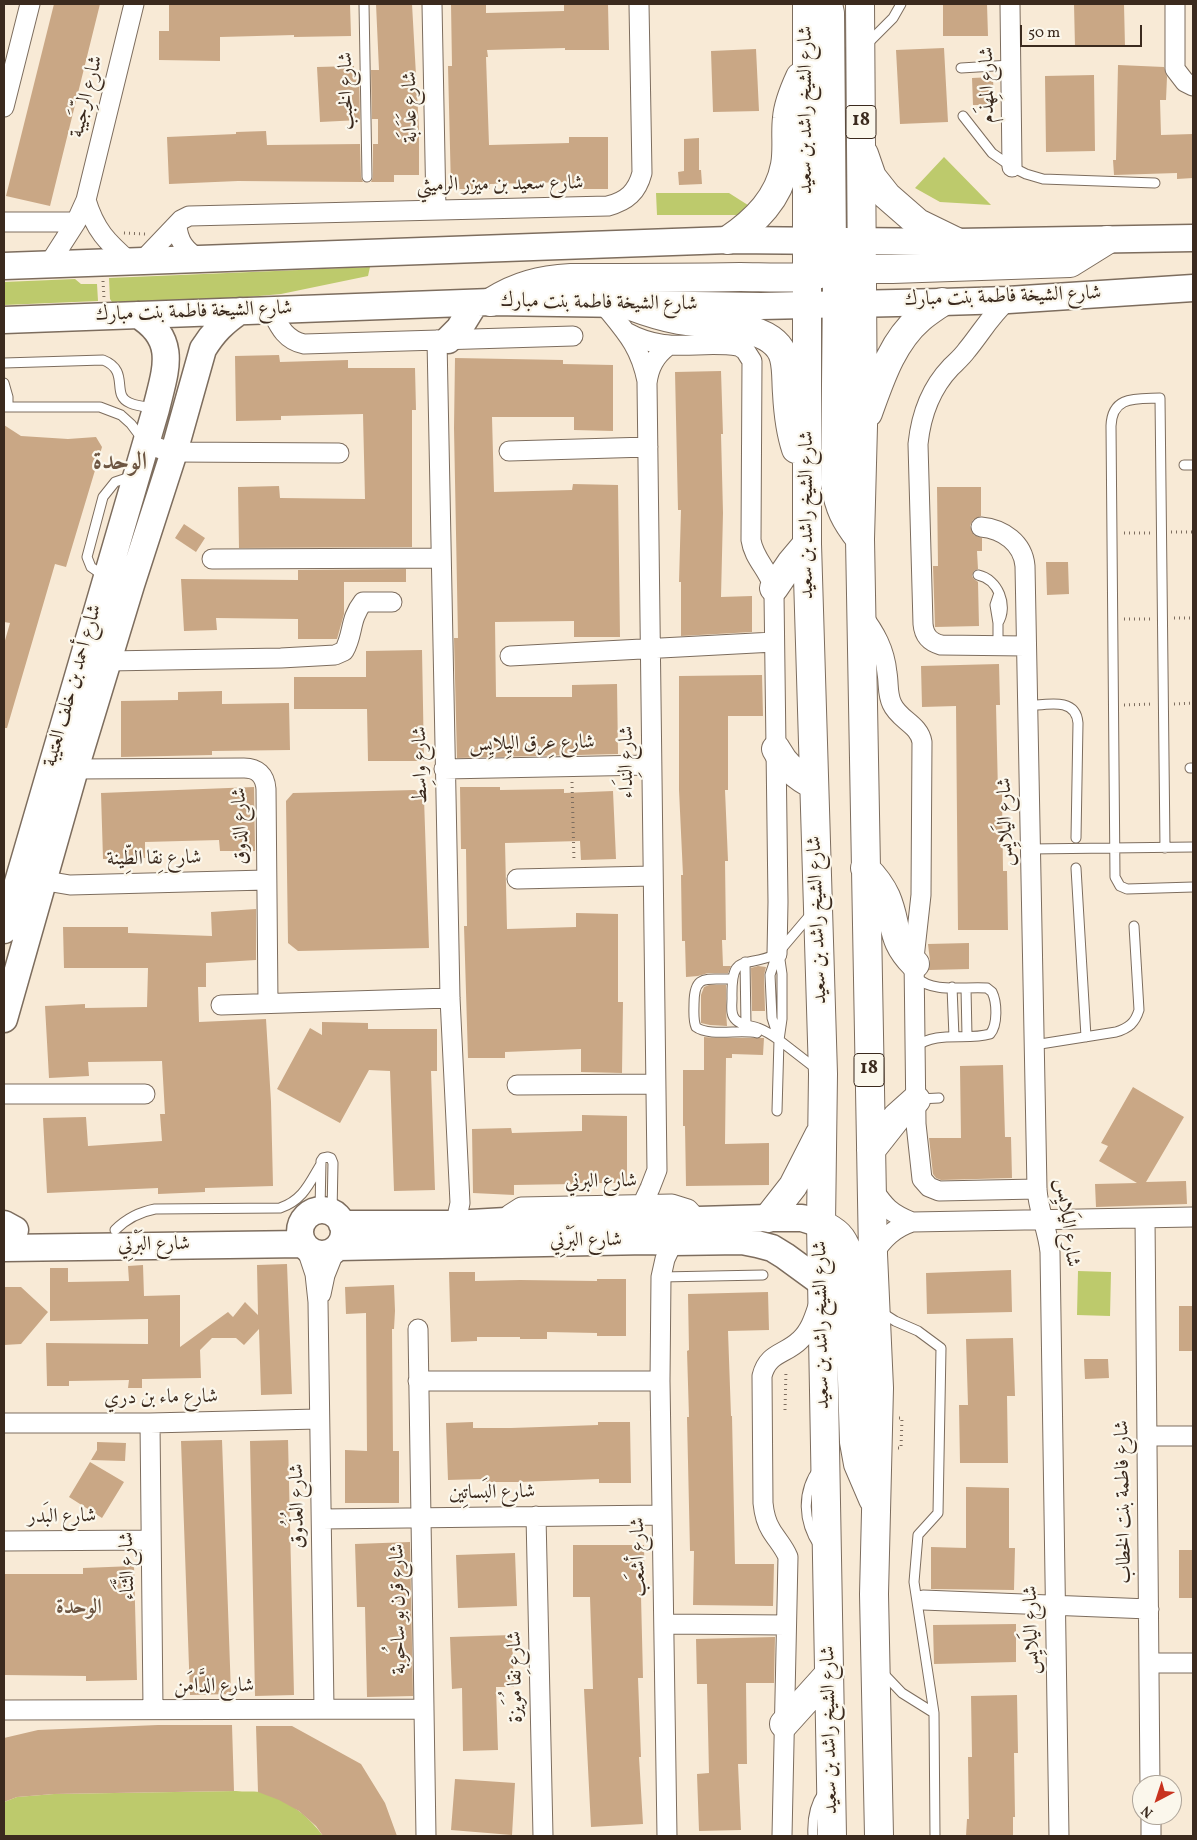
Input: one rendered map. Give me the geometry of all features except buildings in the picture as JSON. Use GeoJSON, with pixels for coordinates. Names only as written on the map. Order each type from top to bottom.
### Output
{"type":"FeatureCollection","features":[{"type":"Feature","properties":{"kind":"main road","name":"شارع الشيخ راشد بن سعيد"},"geometry":{"type":"LineString","coordinates":[[807,4],[808,63],[819,241],[849,303],[862,426],[860,539],[865,868],[873,1254],[879,1388],[875,1664],[879,1836]]}},
{"type":"Feature","properties":{"kind":"main road"},"geometry":{"type":"LineString","coordinates":[[819,241],[830,13],[828,4]]}},
{"type":"Feature","properties":{"kind":"main road","name":"18"},"geometry":{"type":"LineString","coordinates":[[860,4],[862,48],[861,241]]}},
{"type":"Feature","properties":{"kind":"main road"},"geometry":{"type":"LineString","coordinates":[[728,240],[746,228],[760,215],[777,188],[785,163],[787,118],[790,104],[794,89],[808,63]]}},
{"type":"Feature","properties":{"kind":"main road"},"geometry":{"type":"LineString","coordinates":[[861,146],[872,177],[887,196],[918,223],[957,242]]}},
{"type":"Feature","properties":{"kind":"main road"},"geometry":{"type":"LineString","coordinates":[[483,302],[522,286],[545,280],[571,278],[835,272],[1070,263],[1107,240]]}},
{"type":"Feature","properties":{"kind":"main road"},"geometry":{"type":"LineString","coordinates":[[835,272],[861,241]]}},
{"type":"Feature","properties":{"kind":"main road","name":"شارع الشيخ راشد بن سعيد"},"geometry":{"type":"LineString","coordinates":[[832,1836],[821,1224],[824,1124],[807,544],[807,476],[808,304],[835,272]]}},
{"type":"Feature","properties":{"kind":"main road"},"geometry":{"type":"LineString","coordinates":[[862,426],[884,370],[902,339],[919,319],[942,302]]}},
{"type":"Feature","properties":{"kind":"main road"},"geometry":{"type":"LineString","coordinates":[[849,303],[835,484],[838,502],[846,522],[860,539]]}},
{"type":"Feature","properties":{"kind":"main road"},"geometry":{"type":"LineString","coordinates":[[616,305],[679,320],[745,329],[762,335],[776,344],[784,357],[790,427],[797,452],[807,476]]}},
{"type":"Feature","properties":{"kind":"main road"},"geometry":{"type":"LineString","coordinates":[[774,588],[790,563],[807,544]]}},
{"type":"Feature","properties":{"kind":"main road"},"geometry":{"type":"LineString","coordinates":[[776,749],[781,759],[796,774],[814,785]]}},
{"type":"Feature","properties":{"kind":"main road"},"geometry":{"type":"LineString","coordinates":[[865,868],[880,886],[886,897],[899,944],[914,970]]}},
{"type":"Feature","properties":{"kind":"main road"},"geometry":{"type":"LineString","coordinates":[[871,1150],[903,1110],[928,1099]]}},
{"type":"Feature","properties":{"kind":"main road"},"geometry":{"type":"LineString","coordinates":[[768,1218],[793,1186],[824,1124]]}},
{"type":"Feature","properties":{"kind":"main road"},"geometry":{"type":"LineString","coordinates":[[821,1224],[839,1234],[845,1242],[848,1252],[854,1442],[858,1464],[866,1486],[877,1507]]}},
{"type":"Feature","properties":{"kind":"main road"},"geometry":{"type":"LineString","coordinates":[[784,1724],[830,1673]]}},
{"type":"Feature","properties":{"kind":"street"},"geometry":{"type":"LineString","coordinates":[[4,106],[30,4]]}},
{"type":"Feature","properties":{"kind":"street","name":"شارع الرِّجَيبة"},"geometry":{"type":"LineString","coordinates":[[49,264],[76,222],[86,200],[134,4]]}},
{"type":"Feature","properties":{"kind":"street","name":"شارع عَدَابَة"},"geometry":{"type":"LineString","coordinates":[[432,4],[436,210]]}},
{"type":"Feature","properties":{"kind":"street","name":"شارع سعيد بن ميزر الرميثي"},"geometry":{"type":"LineString","coordinates":[[136,262],[185,218],[194,216],[608,206],[619,203],[628,198],[637,186],[642,173],[640,4]]}},
{"type":"Feature","properties":{"kind":"street","name":"شارع المِهذَم"},"geometry":{"type":"LineString","coordinates":[[1010,4],[1012,166]]}},
{"type":"Feature","properties":{"kind":"street"},"geometry":{"type":"LineString","coordinates":[[1175,4],[1175,69],[1185,82],[1193,86]]}},
{"type":"Feature","properties":{"kind":"street"},"geometry":{"type":"LineString","coordinates":[[86,200],[90,215],[98,231],[106,240],[136,262]]}},
{"type":"Feature","properties":{"kind":"street"},"geometry":{"type":"LineString","coordinates":[[4,222],[76,222]]}},
{"type":"Feature","properties":{"kind":"street"},"geometry":{"type":"LineString","coordinates":[[177,225],[178,233],[185,249],[200,258]]}},
{"type":"Feature","properties":{"kind":"street"},"geometry":{"type":"LineString","coordinates":[[4,266],[728,240],[957,242],[1193,238]]}},
{"type":"Feature","properties":{"kind":"street","name":"شارع الشيخة فاطمة بنت مبارك"},"geometry":{"type":"LineString","coordinates":[[4,320],[483,302],[616,305],[942,302],[1008,300],[1193,288]]}},
{"type":"Feature","properties":{"kind":"street"},"geometry":{"type":"LineString","coordinates":[[1008,300],[992,316],[934,389],[923,416],[918,444],[923,624],[925,634],[932,642],[942,645],[1025,646]]}},
{"type":"Feature","properties":{"kind":"street"},"geometry":{"type":"LineString","coordinates":[[443,340],[459,329],[483,302]]}},
{"type":"Feature","properties":{"kind":"street","name":"شارع النِدَاء"},"geometry":{"type":"LineString","coordinates":[[616,305],[626,332],[639,353],[647,382],[650,764],[657,1170],[672,1204]]}},
{"type":"Feature","properties":{"kind":"street"},"geometry":{"type":"LineString","coordinates":[[271,310],[286,336],[298,343],[304,344],[573,336]]}},
{"type":"Feature","properties":{"kind":"street","name":"شارع أحمد بن خلف العتيبة"},"geometry":{"type":"LineString","coordinates":[[4,1020],[75,769],[130,585],[174,452],[203,350],[212,334],[225,321],[240,311]]}},
{"type":"Feature","properties":{"kind":"street","name":"شارع أحمد بن خلف العتيبة"},"geometry":{"type":"LineString","coordinates":[[4,930],[21,866],[156,409],[166,365],[163,341],[157,330],[138,315]]}},
{"type":"Feature","properties":{"kind":"street"},"geometry":{"type":"LineString","coordinates":[[626,332],[644,341],[668,346],[738,346],[745,350],[752,361],[751,540],[754,554],[770,576],[774,588],[778,902],[776,954]]}},
{"type":"Feature","properties":{"kind":"street","name":"شارع واسِط"},"geometry":{"type":"LineString","coordinates":[[443,340],[440,558],[444,769],[450,998],[460,1203],[457,1218],[444,1224]]}},
{"type":"Feature","properties":{"kind":"street","name":"شارع النِدَاء"},"geometry":{"type":"LineString","coordinates":[[647,382],[651,366],[661,351],[668,346]]}},
{"type":"Feature","properties":{"kind":"street"},"geometry":{"type":"LineString","coordinates":[[145,443],[174,452],[339,453]]}},
{"type":"Feature","properties":{"kind":"street"},"geometry":{"type":"LineString","coordinates":[[509,451],[648,447]]}},
{"type":"Feature","properties":{"kind":"street","name":"شارع اليَلايِس"},"geometry":{"type":"LineString","coordinates":[[981,527],[999,530],[1013,541],[1014,554],[1024,571],[1037,1188],[1050,1252],[1059,1836]]}},
{"type":"Feature","properties":{"kind":"street"},"geometry":{"type":"LineString","coordinates":[[212,559],[440,558]]}},
{"type":"Feature","properties":{"kind":"street","name":"شارع أحمد بن خلف العتيبة"},"geometry":{"type":"LineString","coordinates":[[108,661],[281,658],[335,655],[344,651],[350,641],[353,617],[363,602],[392,602]]}},
{"type":"Feature","properties":{"kind":"street"},"geometry":{"type":"LineString","coordinates":[[861,614],[882,648],[886,661],[891,702],[899,715],[918,732],[922,742],[922,880],[914,970],[915,1047],[928,1099],[916,1124],[921,1173],[925,1183],[938,1191],[1037,1188]]}},
{"type":"Feature","properties":{"kind":"street"},"geometry":{"type":"LineString","coordinates":[[510,656],[774,642]]}},
{"type":"Feature","properties":{"kind":"street","name":"شارع عِرق اليِلايِس"},"geometry":{"type":"LineString","coordinates":[[444,769],[650,764]]}},
{"type":"Feature","properties":{"kind":"street","name":"شارع الذوق"},"geometry":{"type":"LineString","coordinates":[[75,769],[244,768],[260,773],[265,783],[268,1003]]}},
{"type":"Feature","properties":{"kind":"street","name":"شارع نِقا الطِّينة"},"geometry":{"type":"LineString","coordinates":[[21,866],[52,882],[70,885],[266,880]]}},
{"type":"Feature","properties":{"kind":"street"},"geometry":{"type":"LineString","coordinates":[[517,879],[652,876]]}},
{"type":"Feature","properties":{"kind":"street"},"geometry":{"type":"LineString","coordinates":[[221,1005],[450,998]]}},
{"type":"Feature","properties":{"kind":"street"},"geometry":{"type":"LineString","coordinates":[[517,1085],[655,1084]]}},
{"type":"Feature","properties":{"kind":"street"},"geometry":{"type":"LineString","coordinates":[[4,1094],[145,1094]]}},
{"type":"Feature","properties":{"kind":"street","name":"شارع النِدَاء"},"geometry":{"type":"LineString","coordinates":[[642,1205],[657,1170]]}},
{"type":"Feature","properties":{"kind":"street"},"geometry":{"type":"LineString","coordinates":[[872,1188],[884,1205],[896,1216],[912,1222]]}},
{"type":"Feature","properties":{"kind":"street","name":"شارع البرني"},"geometry":{"type":"LineString","coordinates":[[506,1221],[510,1214],[521,1207],[672,1204],[688,1209],[698,1220]]}},
{"type":"Feature","properties":{"kind":"street"},"geometry":{"type":"LineString","coordinates":[[873,1254],[882,1240],[898,1227],[912,1222],[1193,1217]]}},
{"type":"Feature","properties":{"kind":"street","name":"شارع البَرْنِي"},"geometry":{"type":"LineString","coordinates":[[6,1233],[322,1233],[506,1221],[768,1218],[802,1218],[821,1224]]}},
{"type":"Feature","properties":{"kind":"street","name":"شارع فاطمة بنت الخطاب"},"geometry":{"type":"LineString","coordinates":[[1145,1218],[1150,1775]]}},
{"type":"Feature","properties":{"kind":"street"},"geometry":{"type":"LineString","coordinates":[[385,1247],[405,1239],[443,1237],[444,1224]]}},
{"type":"Feature","properties":{"kind":"street","name":"شارع البَرْنِي"},"geometry":{"type":"LineString","coordinates":[[6,1233],[116,1230],[322,1233],[385,1247],[742,1241],[772,1248],[785,1256],[822,1287]]}},
{"type":"Feature","properties":{"kind":"street","name":"شارع العُذُوق"},"geometry":{"type":"LineString","coordinates":[[322,1233],[315,1274],[318,1302],[318,1419],[322,1519],[324,1709]]}},
{"type":"Feature","properties":{"kind":"street","name":"شارع العُذُوق"},"geometry":{"type":"LineString","coordinates":[[318,1302],[325,1275],[322,1233]]}},
{"type":"Feature","properties":{"kind":"street","name":"شارع أشعَب"},"geometry":{"type":"LineString","coordinates":[[660,1241],[660,1380],[668,1836]]}},
{"type":"Feature","properties":{"kind":"street"},"geometry":{"type":"LineString","coordinates":[[782,1836],[788,1558],[784,1548],[770,1528],[765,1516],[763,1503],[762,1376],[764,1367],[770,1359],[793,1346],[808,1331],[822,1287]]}},
{"type":"Feature","properties":{"kind":"street","name":"شارع قرن بو ساحُوبة"},"geometry":{"type":"LineString","coordinates":[[418,1329],[426,1836]]}},
{"type":"Feature","properties":{"kind":"street"},"geometry":{"type":"LineString","coordinates":[[418,1381],[660,1380]]}},
{"type":"Feature","properties":{"kind":"street","name":"شارع ماء بن دري"},"geometry":{"type":"LineString","coordinates":[[4,1423],[150,1423],[318,1419]]}},
{"type":"Feature","properties":{"kind":"street","name":"شارع الثَّنَاء"},"geometry":{"type":"LineString","coordinates":[[150,1423],[153,1709]]}},
{"type":"Feature","properties":{"kind":"street"},"geometry":{"type":"LineString","coordinates":[[1147,1436],[1193,1436]]}},
{"type":"Feature","properties":{"kind":"street","name":"شارع البَساتِين"},"geometry":{"type":"LineString","coordinates":[[322,1519],[662,1514]]}},
{"type":"Feature","properties":{"kind":"street","name":"شارع نِقا مُوَيزة"},"geometry":{"type":"LineString","coordinates":[[536,1516],[543,1836]]}},
{"type":"Feature","properties":{"kind":"street","name":"شارع البَدر"},"geometry":{"type":"LineString","coordinates":[[4,1541],[151,1540]]}},
{"type":"Feature","properties":{"kind":"street"},"geometry":{"type":"LineString","coordinates":[[923,1600],[1149,1609]]}},
{"type":"Feature","properties":{"kind":"street"},"geometry":{"type":"LineString","coordinates":[[664,1624],[786,1625]]}},
{"type":"Feature","properties":{"kind":"street"},"geometry":{"type":"LineString","coordinates":[[1149,1663],[1193,1663]]}},
{"type":"Feature","properties":{"kind":"street","name":"شارع الدَّامَن"},"geometry":{"type":"LineString","coordinates":[[4,1710],[424,1709]]}},
{"type":"Feature","properties":{"kind":"lane","name":"شارع الخبب"},"geometry":{"type":"LineString","coordinates":[[364,4],[367,177]]}},
{"type":"Feature","properties":{"kind":"lane"},"geometry":{"type":"LineString","coordinates":[[862,48],[893,18],[901,4]]}},
{"type":"Feature","properties":{"kind":"lane"},"geometry":{"type":"LineString","coordinates":[[961,68],[1011,65]]}},
{"type":"Feature","properties":{"kind":"lane"},"geometry":{"type":"LineString","coordinates":[[963,116],[992,153],[1026,174],[1043,179],[1155,183]]}},
{"type":"Feature","properties":{"kind":"lane"},"geometry":{"type":"LineString","coordinates":[[4,363],[103,360],[113,365],[117,370],[120,393],[124,399],[129,403],[156,409]]}},
{"type":"Feature","properties":{"kind":"lane"},"geometry":{"type":"LineString","coordinates":[[4,383],[8,397],[6,407],[100,407],[110,409],[132,424],[145,443]]}},
{"type":"Feature","properties":{"kind":"lane"},"geometry":{"type":"LineString","coordinates":[[1165,848],[1160,398],[1126,401],[1116,408],[1112,420],[1115,877],[1118,884],[1123,888],[1193,888]]}},
{"type":"Feature","properties":{"kind":"lane"},"geometry":{"type":"LineString","coordinates":[[978,575],[991,581],[998,594],[995,605],[998,623],[998,646]]}},
{"type":"Feature","properties":{"kind":"lane"},"geometry":{"type":"LineString","coordinates":[[1027,706],[1061,704],[1070,706],[1076,714],[1078,723],[1076,838]]}},
{"type":"Feature","properties":{"kind":"lane"},"geometry":{"type":"LineString","coordinates":[[1030,849],[1193,847]]}},
{"type":"Feature","properties":{"kind":"lane"},"geometry":{"type":"LineString","coordinates":[[1076,868],[1086,1037]]}},
{"type":"Feature","properties":{"kind":"lane"},"geometry":{"type":"LineString","coordinates":[[819,906],[776,954],[764,960],[745,962],[736,968],[731,979],[732,1014],[739,1023],[764,1030],[823,1074]]}},
{"type":"Feature","properties":{"kind":"lane"},"geometry":{"type":"LineString","coordinates":[[1034,1045],[1124,1030],[1131,1025],[1139,1010],[1134,926]]}},
{"type":"Feature","properties":{"kind":"lane"},"geometry":{"type":"LineString","coordinates":[[776,954],[770,975],[772,1018],[779,1040],[777,1111]]}},
{"type":"Feature","properties":{"kind":"lane"},"geometry":{"type":"LineString","coordinates":[[745,962],[746,1025]]}},
{"type":"Feature","properties":{"kind":"lane"},"geometry":{"type":"LineString","coordinates":[[914,970],[929,985],[987,988],[992,992],[995,1000],[994,1026],[992,1032],[988,1035],[928,1039],[915,1047]]}},
{"type":"Feature","properties":{"kind":"lane"},"geometry":{"type":"LineString","coordinates":[[731,979],[705,980],[698,984],[694,991],[694,1022],[696,1027],[706,1032],[752,1032],[779,1040]]}},
{"type":"Feature","properties":{"kind":"lane"},"geometry":{"type":"LineString","coordinates":[[952,987],[954,1037]]}},
{"type":"Feature","properties":{"kind":"lane"},"geometry":{"type":"LineString","coordinates":[[966,988],[967,1036]]}},
{"type":"Feature","properties":{"kind":"lane"},"geometry":{"type":"LineString","coordinates":[[116,1230],[129,1217],[155,1209],[280,1208],[300,1197],[321,1164],[322,1233]]}},
{"type":"Feature","properties":{"kind":"lane"},"geometry":{"type":"LineString","coordinates":[[661,1277],[763,1275]]}},
{"type":"Feature","properties":{"kind":"lane"},"geometry":{"type":"LineString","coordinates":[[875,1307],[894,1321],[918,1331],[941,1348],[938,1513],[918,1535],[914,1582],[934,1713],[935,1836]]}},
{"type":"Feature","properties":{"kind":"lane"},"geometry":{"type":"LineString","coordinates":[[875,1664],[902,1693],[934,1713]]}},
{"type":"Feature","properties":{"kind":"lane"},"geometry":{"type":"LineString","coordinates":[[813,1836],[817,1802],[832,1780]]}},
{"type":"Feature","properties":{"kind":"path"},"geometry":{"type":"LineString","coordinates":[[95,282],[103,281],[104,298]]}},
{"type":"Feature","properties":{"kind":"path"},"geometry":{"type":"LineString","coordinates":[[1182,532],[1193,532]]}},
{"type":"Feature","properties":{"kind":"path"},"geometry":{"type":"LineString","coordinates":[[1185,618],[1193,618]]}},
{"type":"Feature","properties":{"kind":"path"},"geometry":{"type":"LineString","coordinates":[[1114,705],[1193,703]]}},
{"type":"Feature","properties":{"kind":"path"},"geometry":{"type":"LineString","coordinates":[[572,766],[574,878]]}},
{"type":"Feature","properties":{"kind":"green space"},"geometry":{"type":"Polygon","coordinates":[[[944,157],[991,205],[940,202],[915,188],[944,157]]]}},
{"type":"Feature","properties":{"kind":"green space"},"geometry":{"type":"Polygon","coordinates":[[[656,193],[729,193],[751,207],[746,215],[657,215],[656,193]]]}},
{"type":"Feature","properties":{"kind":"green space"},"geometry":{"type":"Polygon","coordinates":[[[370,267],[368,276],[281,294],[202,301],[112,302],[110,299],[109,278],[370,267]]]}},
{"type":"Feature","properties":{"kind":"green space"},"geometry":{"type":"Polygon","coordinates":[[[75,279],[81,284],[97,284],[98,301],[4,305],[4,282],[75,279]]]}},
{"type":"Feature","properties":{"kind":"green space"},"geometry":{"type":"Polygon","coordinates":[[[1078,1271],[1111,1272],[1110,1316],[1077,1315],[1078,1271]]]}},
{"type":"Feature","properties":{"kind":"green space"},"geometry":{"type":"Polygon","coordinates":[[[260,1792],[278,1798],[296,1808],[311,1821],[323,1836],[4,1836],[4,1802],[17,1797],[54,1794],[260,1792]]]}},
{"type":"Feature","properties":{"kind":"district","name":"الوحدة"},"geometry":{"type":"Point","coordinates":[120,464]}},
{"type":"Feature","properties":{"kind":"district","name":"الوحدة"},"geometry":{"type":"Point","coordinates":[79,1609]}}]}
